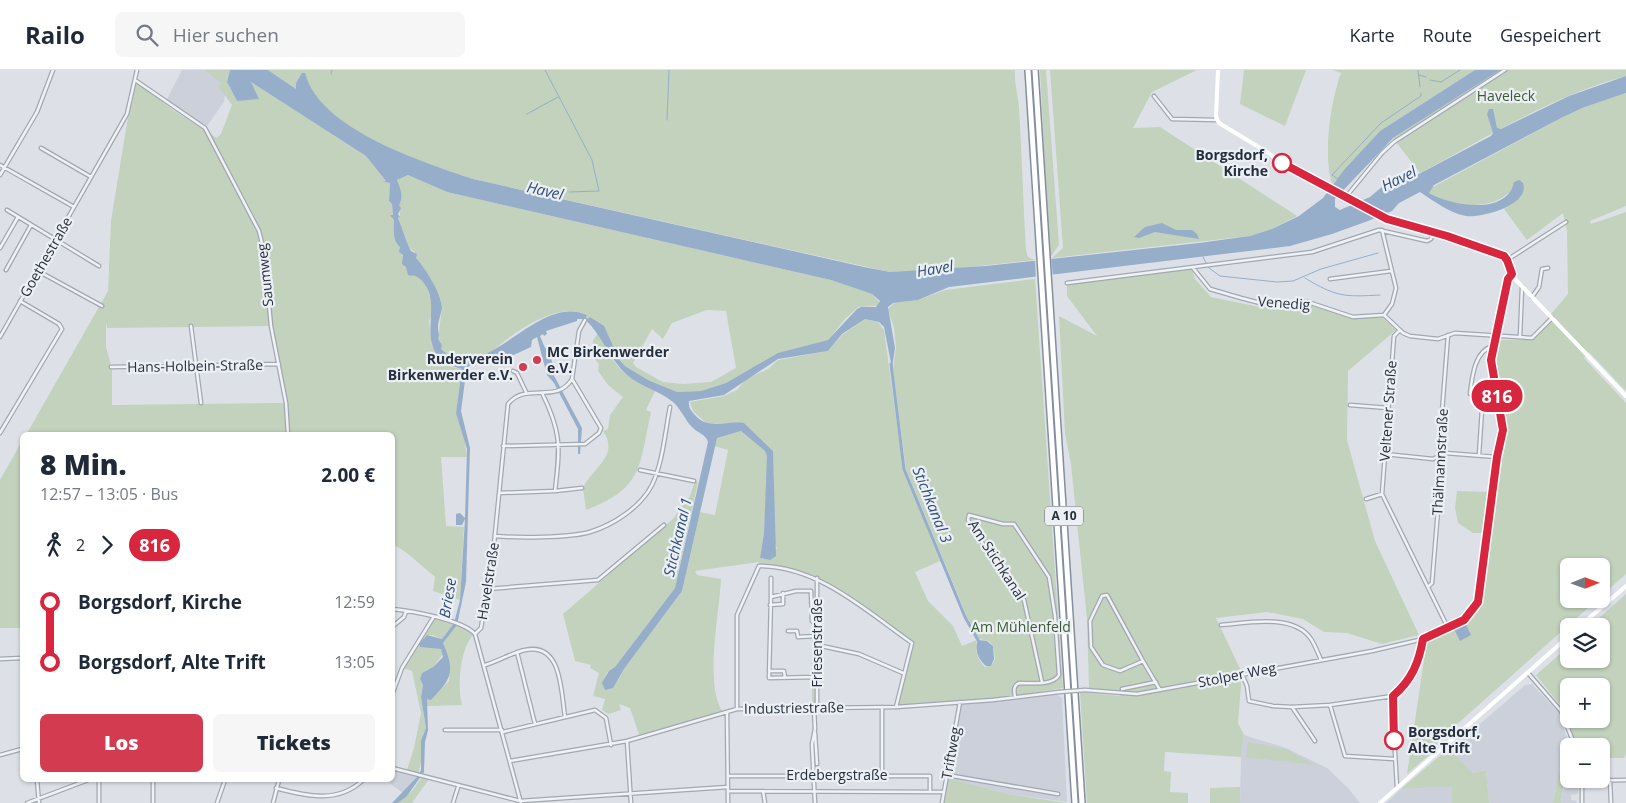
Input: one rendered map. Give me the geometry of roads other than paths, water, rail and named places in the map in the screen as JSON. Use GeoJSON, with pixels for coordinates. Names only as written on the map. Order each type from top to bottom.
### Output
{"type":"FeatureCollection","features":[{"type":"Feature","properties":{"kind":"highway","name":"A 10"},"geometry":{"type":"LineString","coordinates":[[1028,70],[1038,252],[1075,803]]}},
{"type":"Feature","properties":{"kind":"highway","name":"A 10"},"geometry":{"type":"LineString","coordinates":[[1035,70],[1082,803]]}},
{"type":"Feature","properties":{"kind":"main road"},"geometry":{"type":"LineString","coordinates":[[1218,70],[1217,120],[1290,169],[1387,219],[1433,232],[1507,260],[1512,274],[1522,288],[1626,396]]}},
{"type":"Feature","properties":{"kind":"main road"},"geometry":{"type":"LineString","coordinates":[[1448,628],[1468,616],[1478,602],[1497,457],[1503,430],[1491,360],[1492,346],[1508,279],[1512,274]]}},
{"type":"Feature","properties":{"kind":"main road"},"geometry":{"type":"LineString","coordinates":[[1589,618],[1626,586]]}},
{"type":"Feature","properties":{"kind":"main road"},"geometry":{"type":"LineString","coordinates":[[1382,802],[1560,644]]}},
{"type":"Feature","properties":{"kind":"street"},"geometry":{"type":"LineString","coordinates":[[0,175],[37,112],[53,70]]}},
{"type":"Feature","properties":{"kind":"street","name":"Goethestraße"},"geometry":{"type":"LineString","coordinates":[[0,337],[126,114],[137,70]]}},
{"type":"Feature","properties":{"kind":"street"},"geometry":{"type":"LineString","coordinates":[[1345,198],[1382,152],[1394,142],[1505,70]]}},
{"type":"Feature","properties":{"kind":"street","name":"Saumweg"},"geometry":{"type":"LineString","coordinates":[[135,80],[205,128],[263,241],[271,324],[286,403],[288,432]]}},
{"type":"Feature","properties":{"kind":"street"},"geometry":{"type":"LineString","coordinates":[[1154,96],[1172,119],[1217,120]]}},
{"type":"Feature","properties":{"kind":"street"},"geometry":{"type":"LineString","coordinates":[[41,148],[91,177]]}},
{"type":"Feature","properties":{"kind":"street"},"geometry":{"type":"LineString","coordinates":[[0,165],[74,207]]}},
{"type":"Feature","properties":{"kind":"street"},"geometry":{"type":"LineString","coordinates":[[7,210],[99,266]]}},
{"type":"Feature","properties":{"kind":"street"},"geometry":{"type":"LineString","coordinates":[[0,248],[18,217]]}},
{"type":"Feature","properties":{"kind":"street"},"geometry":{"type":"LineString","coordinates":[[1507,260],[1566,222]]}},
{"type":"Feature","properties":{"kind":"street"},"geometry":{"type":"LineString","coordinates":[[6,270],[32,224]]}},
{"type":"Feature","properties":{"kind":"street"},"geometry":{"type":"LineString","coordinates":[[1067,283],[1312,252],[1382,230],[1427,241],[1431,239],[1433,232]]}},
{"type":"Feature","properties":{"kind":"street"},"geometry":{"type":"LineString","coordinates":[[1382,230],[1391,271],[1395,280],[1395,295],[1384,315],[1403,333],[1410,336],[1438,339],[1455,333],[1532,338],[1552,318]]}},
{"type":"Feature","properties":{"kind":"street","name":"Venedig"},"geometry":{"type":"LineString","coordinates":[[1193,268],[1210,289],[1241,298],[1271,304],[1308,302],[1353,317],[1384,315]]}},
{"type":"Feature","properties":{"kind":"street"},"geometry":{"type":"LineString","coordinates":[[1532,297],[1539,287],[1542,269],[1548,268]]}},
{"type":"Feature","properties":{"kind":"street"},"geometry":{"type":"LineString","coordinates":[[38,270],[102,306]]}},
{"type":"Feature","properties":{"kind":"street"},"geometry":{"type":"LineString","coordinates":[[1330,279],[1391,271]]}},
{"type":"Feature","properties":{"kind":"street"},"geometry":{"type":"LineString","coordinates":[[1520,337],[1522,288]]}},
{"type":"Feature","properties":{"kind":"street"},"geometry":{"type":"LineString","coordinates":[[0,433],[34,379],[62,327],[20,301]]}},
{"type":"Feature","properties":{"kind":"street"},"geometry":{"type":"LineString","coordinates":[[503,446],[582,444],[588,442],[601,430],[572,379],[579,331],[585,320]]}},
{"type":"Feature","properties":{"kind":"street"},"geometry":{"type":"LineString","coordinates":[[191,326],[201,403]]}},
{"type":"Feature","properties":{"kind":"street","name":"Veltener Straße"},"geometry":{"type":"LineString","coordinates":[[1382,494],[1394,336],[1400,330]]}},
{"type":"Feature","properties":{"kind":"street","name":"Thälmannstraße"},"geometry":{"type":"LineString","coordinates":[[1429,586],[1432,583],[1442,461],[1440,456],[1448,335]]}},
{"type":"Feature","properties":{"kind":"street"},"geometry":{"type":"LineString","coordinates":[[1492,346],[1486,348],[1479,356],[1474,370],[1470,394],[1497,394]]}},
{"type":"Feature","properties":{"kind":"street","name":"Hans-Holbein-Straße"},"geometry":{"type":"LineString","coordinates":[[111,367],[279,364]]}},
{"type":"Feature","properties":{"kind":"street"},"geometry":{"type":"LineString","coordinates":[[513,371],[517,373],[526,392],[542,393],[556,391],[572,379]]}},
{"type":"Feature","properties":{"kind":"street","name":"Havelstraße"},"geometry":{"type":"LineString","coordinates":[[521,802],[475,634],[481,628],[488,589],[508,404],[516,396],[526,392]]}},
{"type":"Feature","properties":{"kind":"street"},"geometry":{"type":"LineString","coordinates":[[542,393],[556,424],[559,445],[555,492]]}},
{"type":"Feature","properties":{"kind":"street"},"geometry":{"type":"LineString","coordinates":[[1479,455],[1483,394]]}},
{"type":"Feature","properties":{"kind":"street"},"geometry":{"type":"LineString","coordinates":[[1350,405],[1388,408]]}},
{"type":"Feature","properties":{"kind":"street"},"geometry":{"type":"LineString","coordinates":[[495,536],[589,532],[620,517],[638,504],[647,494],[656,473],[670,407]]}},
{"type":"Feature","properties":{"kind":"street"},"geometry":{"type":"LineString","coordinates":[[1385,454],[1433,458],[1445,453],[1497,457]]}},
{"type":"Feature","properties":{"kind":"street"},"geometry":{"type":"LineString","coordinates":[[640,470],[694,481]]}},
{"type":"Feature","properties":{"kind":"street"},"geometry":{"type":"LineString","coordinates":[[499,492],[555,492],[582,488]]}},
{"type":"Feature","properties":{"kind":"street"},"geometry":{"type":"LineString","coordinates":[[1366,498],[1382,494],[1429,586],[1448,628]]}},
{"type":"Feature","properties":{"kind":"street","name":"Am Stichkanal"},"geometry":{"type":"LineString","coordinates":[[1015,697],[1014,688],[1017,684],[1042,682],[1056,680],[1060,671],[1054,600],[1049,578],[1014,524],[1003,524],[969,515],[968,520],[983,544],[1008,574],[1024,600],[1042,682]]}},
{"type":"Feature","properties":{"kind":"street"},"geometry":{"type":"LineString","coordinates":[[488,589],[598,580],[664,525]]}},
{"type":"Feature","properties":{"kind":"street"},"geometry":{"type":"LineString","coordinates":[[736,709],[737,614],[759,566],[777,566],[816,578],[912,642],[896,707]]}},
{"type":"Feature","properties":{"kind":"street"},"geometry":{"type":"LineString","coordinates":[[771,578],[769,678],[817,677]]}},
{"type":"Feature","properties":{"kind":"street","name":"Friesenstraße"},"geometry":{"type":"LineString","coordinates":[[816,578],[816,764]]}},
{"type":"Feature","properties":{"kind":"street"},"geometry":{"type":"LineString","coordinates":[[771,597],[783,593],[811,591],[812,621],[817,628]]}},
{"type":"Feature","properties":{"kind":"street"},"geometry":{"type":"LineString","coordinates":[[770,605],[783,604],[783,593]]}},
{"type":"Feature","properties":{"kind":"street"},"geometry":{"type":"LineString","coordinates":[[1143,661],[1120,671],[1103,665],[1091,647],[1090,621],[1102,596],[1107,595],[1160,690]]}},
{"type":"Feature","properties":{"kind":"street"},"geometry":{"type":"LineString","coordinates":[[395,609],[456,624],[468,628],[475,634]]}},
{"type":"Feature","properties":{"kind":"street"},"geometry":{"type":"LineString","coordinates":[[395,625],[404,617],[406,611]]}},
{"type":"Feature","properties":{"kind":"street"},"geometry":{"type":"LineString","coordinates":[[395,688],[408,656],[433,618]]}},
{"type":"Feature","properties":{"kind":"street"},"geometry":{"type":"LineString","coordinates":[[1221,625],[1273,623],[1296,626],[1310,638],[1321,660]]}},
{"type":"Feature","properties":{"kind":"street","name":"Stolper Weg"},"geometry":{"type":"LineString","coordinates":[[1023,696],[1084,690],[1132,695],[1423,639],[1448,628]]}},
{"type":"Feature","properties":{"kind":"street"},"geometry":{"type":"LineString","coordinates":[[788,631],[797,631],[798,637],[817,636]]}},
{"type":"Feature","properties":{"kind":"street"},"geometry":{"type":"LineString","coordinates":[[1242,674],[1247,686],[1249,701],[1272,706],[1330,705],[1393,696],[1413,674],[1418,662],[1423,639]]}},
{"type":"Feature","properties":{"kind":"street"},"geometry":{"type":"LineString","coordinates":[[817,645],[859,654],[903,673]]}},
{"type":"Feature","properties":{"kind":"street"},"geometry":{"type":"LineString","coordinates":[[485,665],[517,652],[539,648],[547,651],[556,667],[565,717]]}},
{"type":"Feature","properties":{"kind":"street"},"geometry":{"type":"LineString","coordinates":[[517,652],[535,724]]}},
{"type":"Feature","properties":{"kind":"street"},"geometry":{"type":"LineString","coordinates":[[0,659],[20,658]]}},
{"type":"Feature","properties":{"kind":"street"},"geometry":{"type":"LineString","coordinates":[[769,671],[784,671],[784,678]]}},
{"type":"Feature","properties":{"kind":"street"},"geometry":{"type":"LineString","coordinates":[[1528,673],[1561,711],[1570,738]]}},
{"type":"Feature","properties":{"kind":"street"},"geometry":{"type":"LineString","coordinates":[[1122,688],[1156,682]]}},
{"type":"Feature","properties":{"kind":"street","name":"Industriestraße"},"geometry":{"type":"LineString","coordinates":[[510,762],[611,745],[736,709],[896,707],[1023,696]]}},
{"type":"Feature","properties":{"kind":"street"},"geometry":{"type":"LineString","coordinates":[[1393,696],[1394,759],[1398,787]]}},
{"type":"Feature","properties":{"kind":"street","name":"Triftweg"},"geometry":{"type":"LineString","coordinates":[[942,803],[960,702]]}},
{"type":"Feature","properties":{"kind":"street"},"geometry":{"type":"LineString","coordinates":[[1330,705],[1345,756],[1394,759]]}},
{"type":"Feature","properties":{"kind":"street"},"geometry":{"type":"LineString","coordinates":[[882,707],[882,775]]}},
{"type":"Feature","properties":{"kind":"street"},"geometry":{"type":"LineString","coordinates":[[1292,707],[1315,741]]}},
{"type":"Feature","properties":{"kind":"street"},"geometry":{"type":"LineString","coordinates":[[445,730],[502,731],[592,710],[600,712],[606,718],[611,745]]}},
{"type":"Feature","properties":{"kind":"street"},"geometry":{"type":"LineString","coordinates":[[727,712],[728,803]]}},
{"type":"Feature","properties":{"kind":"street","name":"Friesenstraße"},"geometry":{"type":"LineString","coordinates":[[815,729],[812,744],[815,803]]}},
{"type":"Feature","properties":{"kind":"street"},"geometry":{"type":"LineString","coordinates":[[627,741],[631,803]]}},
{"type":"Feature","properties":{"kind":"street"},"geometry":{"type":"LineString","coordinates":[[0,755],[20,750]]}},
{"type":"Feature","properties":{"kind":"street"},"geometry":{"type":"LineString","coordinates":[[395,769],[415,776],[521,802],[728,787]]}},
{"type":"Feature","properties":{"kind":"street"},"geometry":{"type":"LineString","coordinates":[[946,775],[1058,794]]}},
{"type":"Feature","properties":{"kind":"street","name":"Erdebergstraße"},"geometry":{"type":"LineString","coordinates":[[728,776],[930,776],[930,790]]}},
{"type":"Feature","properties":{"kind":"street"},"geometry":{"type":"LineString","coordinates":[[1611,803],[1610,780],[1626,780]]}},
{"type":"Feature","properties":{"kind":"street"},"geometry":{"type":"LineString","coordinates":[[37,782],[39,803]]}},
{"type":"Feature","properties":{"kind":"street"},"geometry":{"type":"LineString","coordinates":[[27,803],[82,782]]}},
{"type":"Feature","properties":{"kind":"street"},"geometry":{"type":"LineString","coordinates":[[99,782],[99,803]]}},
{"type":"Feature","properties":{"kind":"street"},"geometry":{"type":"LineString","coordinates":[[153,803],[154,782]]}},
{"type":"Feature","properties":{"kind":"street"},"geometry":{"type":"LineString","coordinates":[[217,803],[224,782]]}},
{"type":"Feature","properties":{"kind":"street"},"geometry":{"type":"LineString","coordinates":[[273,801],[278,782]]}},
{"type":"Feature","properties":{"kind":"street"},"geometry":{"type":"LineString","coordinates":[[347,797],[361,782]]}},
{"type":"Feature","properties":{"kind":"street"},"geometry":{"type":"LineString","coordinates":[[452,803],[458,787]]}},
{"type":"Feature","properties":{"kind":"street"},"geometry":{"type":"LineString","coordinates":[[276,788],[320,801]]}},
{"type":"Feature","properties":{"kind":"street"},"geometry":{"type":"LineString","coordinates":[[1582,788],[1582,803]]}},
{"type":"Feature","properties":{"kind":"street","name":"Erdebergstraße"},"geometry":{"type":"LineString","coordinates":[[728,791],[930,790],[944,792]]}},
{"type":"Feature","properties":{"kind":"street"},"geometry":{"type":"LineString","coordinates":[[763,791],[765,803]]}},
{"type":"Feature","properties":{"kind":"water"},"geometry":{"type":"Polygon","coordinates":[[[230,70],[268,70],[296,89],[296,83],[302,73],[305,73],[314,93],[331,111],[352,127],[402,153],[473,179],[890,272],[986,266],[1199,243],[1250,236],[1272,229],[1299,216],[1323,198],[1344,170],[1380,131],[1475,70],[1500,70],[1393,138],[1335,199],[1335,207],[1340,210],[1370,197],[1389,181],[1415,176],[1491,136],[1493,133],[1487,114],[1489,109],[1493,109],[1497,128],[1501,129],[1569,96],[1626,76],[1626,93],[1582,108],[1563,117],[1434,185],[1429,193],[1447,201],[1482,205],[1503,199],[1511,191],[1514,182],[1519,180],[1523,183],[1523,191],[1520,198],[1512,204],[1493,212],[1466,216],[1442,206],[1420,192],[1399,203],[1392,211],[1368,221],[1290,246],[949,287],[918,300],[893,303],[888,307],[895,348],[892,368],[884,327],[879,322],[865,319],[842,334],[828,351],[778,359],[724,395],[689,401],[691,410],[700,420],[712,424],[744,423],[773,451],[776,556],[770,560],[760,558],[764,533],[767,456],[765,451],[741,431],[717,438],[682,591],[624,669],[613,688],[605,690],[602,683],[609,671],[615,667],[675,588],[708,442],[705,437],[694,429],[673,402],[638,383],[621,369],[586,320],[590,317],[604,326],[619,359],[625,366],[648,380],[677,392],[701,391],[726,383],[778,353],[828,340],[857,309],[861,307],[876,307],[880,301],[872,294],[831,280],[447,192],[408,175],[397,180],[401,195],[399,205],[401,208],[398,214],[400,217],[398,218],[411,251],[417,254],[416,258],[433,282],[441,303],[438,339],[442,345],[441,349],[457,359],[475,358],[492,351],[548,317],[568,312],[587,315],[585,319],[577,319],[577,321],[546,331],[547,334],[540,336],[545,348],[548,349],[555,371],[552,372],[582,428],[580,454],[578,454],[578,429],[554,383],[547,375],[537,337],[532,340],[531,347],[496,363],[469,366],[466,373],[461,411],[470,448],[466,582],[457,625],[443,643],[450,669],[447,681],[431,700],[427,699],[428,730],[425,742],[424,772],[407,796],[398,803],[392,803],[417,777],[421,770],[421,741],[426,728],[421,697],[423,685],[420,679],[422,673],[433,667],[443,657],[441,649],[420,647],[419,644],[427,635],[442,639],[454,623],[460,600],[465,519],[462,525],[456,525],[456,514],[460,513],[465,518],[467,449],[456,413],[462,369],[445,362],[435,352],[431,339],[431,299],[427,287],[416,276],[408,275],[406,267],[402,264],[403,255],[399,252],[400,247],[395,238],[394,220],[390,215],[393,215],[392,204],[389,201],[390,183],[383,182],[386,181],[366,156],[251,82],[259,99],[237,101],[227,82],[230,70]]]}},
{"type":"Feature","properties":{"kind":"water"},"geometry":{"type":"Polygon","coordinates":[[[1162,223],[1176,230],[1192,230],[1199,239],[1155,232],[1139,238],[1134,237],[1145,227],[1162,223]]]}},
{"type":"Feature","properties":{"kind":"water"},"geometry":{"type":"Polygon","coordinates":[[[1465,623],[1471,635],[1460,641],[1454,629],[1465,623]]]}},
{"type":"Feature","properties":{"kind":"water"},"geometry":{"type":"Polygon","coordinates":[[[978,640],[987,641],[993,646],[994,659],[991,666],[986,666],[979,657],[976,647],[978,640]]]}},
{"type":"Feature","properties":{"kind":"waterway"},"geometry":{"type":"LineString","coordinates":[[331,74],[332,70]]}},
{"type":"Feature","properties":{"kind":"waterway","name":"Havel"},"geometry":{"type":"LineString","coordinates":[[545,70],[592,160],[599,191],[569,192]]}},
{"type":"Feature","properties":{"kind":"waterway"},"geometry":{"type":"LineString","coordinates":[[667,120],[669,70]]}},
{"type":"Feature","properties":{"kind":"waterway"},"geometry":{"type":"LineString","coordinates":[[1418,70],[1420,87]]}},
{"type":"Feature","properties":{"kind":"waterway"},"geometry":{"type":"LineString","coordinates":[[1430,80],[1441,82],[1460,70]]}},
{"type":"Feature","properties":{"kind":"waterway"},"geometry":{"type":"LineString","coordinates":[[1419,75],[1426,77]]}},
{"type":"Feature","properties":{"kind":"waterway"},"geometry":{"type":"LineString","coordinates":[[1338,179],[1332,175],[1381,123],[1421,96],[1421,93]]}},
{"type":"Feature","properties":{"kind":"waterway"},"geometry":{"type":"LineString","coordinates":[[527,114],[558,97]]}},
{"type":"Feature","properties":{"kind":"waterway"},"geometry":{"type":"LineString","coordinates":[[1203,257],[1209,268],[1220,276],[1277,282],[1293,281],[1321,269],[1378,253]]}},
{"type":"Feature","properties":{"kind":"waterway"},"geometry":{"type":"LineString","coordinates":[[1305,278],[1325,289],[1349,296],[1380,295]]}},
{"type":"Feature","properties":{"kind":"waterway","name":"Stichkanal 3"},"geometry":{"type":"LineString","coordinates":[[891,364],[904,469],[965,617],[978,640]]}},
{"type":"Feature","properties":{"kind":"place","name":"Borgsdorf, Kirche"},"geometry":{"type":"Point","coordinates":[1282,163]}},
{"type":"Feature","properties":{"kind":"place","name":"MC Birkenwerder e.V."},"geometry":{"type":"Point","coordinates":[537,360]}},
{"type":"Feature","properties":{"kind":"place","name":"Ruderverein Birkenwerder e.V."},"geometry":{"type":"Point","coordinates":[523,367]}},
{"type":"Feature","properties":{"kind":"place","name":"Borgsdorf, Alte Trift"},"geometry":{"type":"Point","coordinates":[1394,740]}},
{"type":"Feature","properties":{"kind":"park label","name":"Haveleck"},"geometry":{"type":"Point","coordinates":[1506,96]}},
{"type":"Feature","properties":{"kind":"park label","name":"Am Mühlenfeld"},"geometry":{"type":"Point","coordinates":[1021,627]}},
{"type":"Feature","properties":{"kind":"water label","name":"Stichkanal 1"},"geometry":{"type":"Point","coordinates":[678,537]}},
{"type":"Feature","properties":{"kind":"water label","name":"Briese"},"geometry":{"type":"Point","coordinates":[448,598]}}]}
